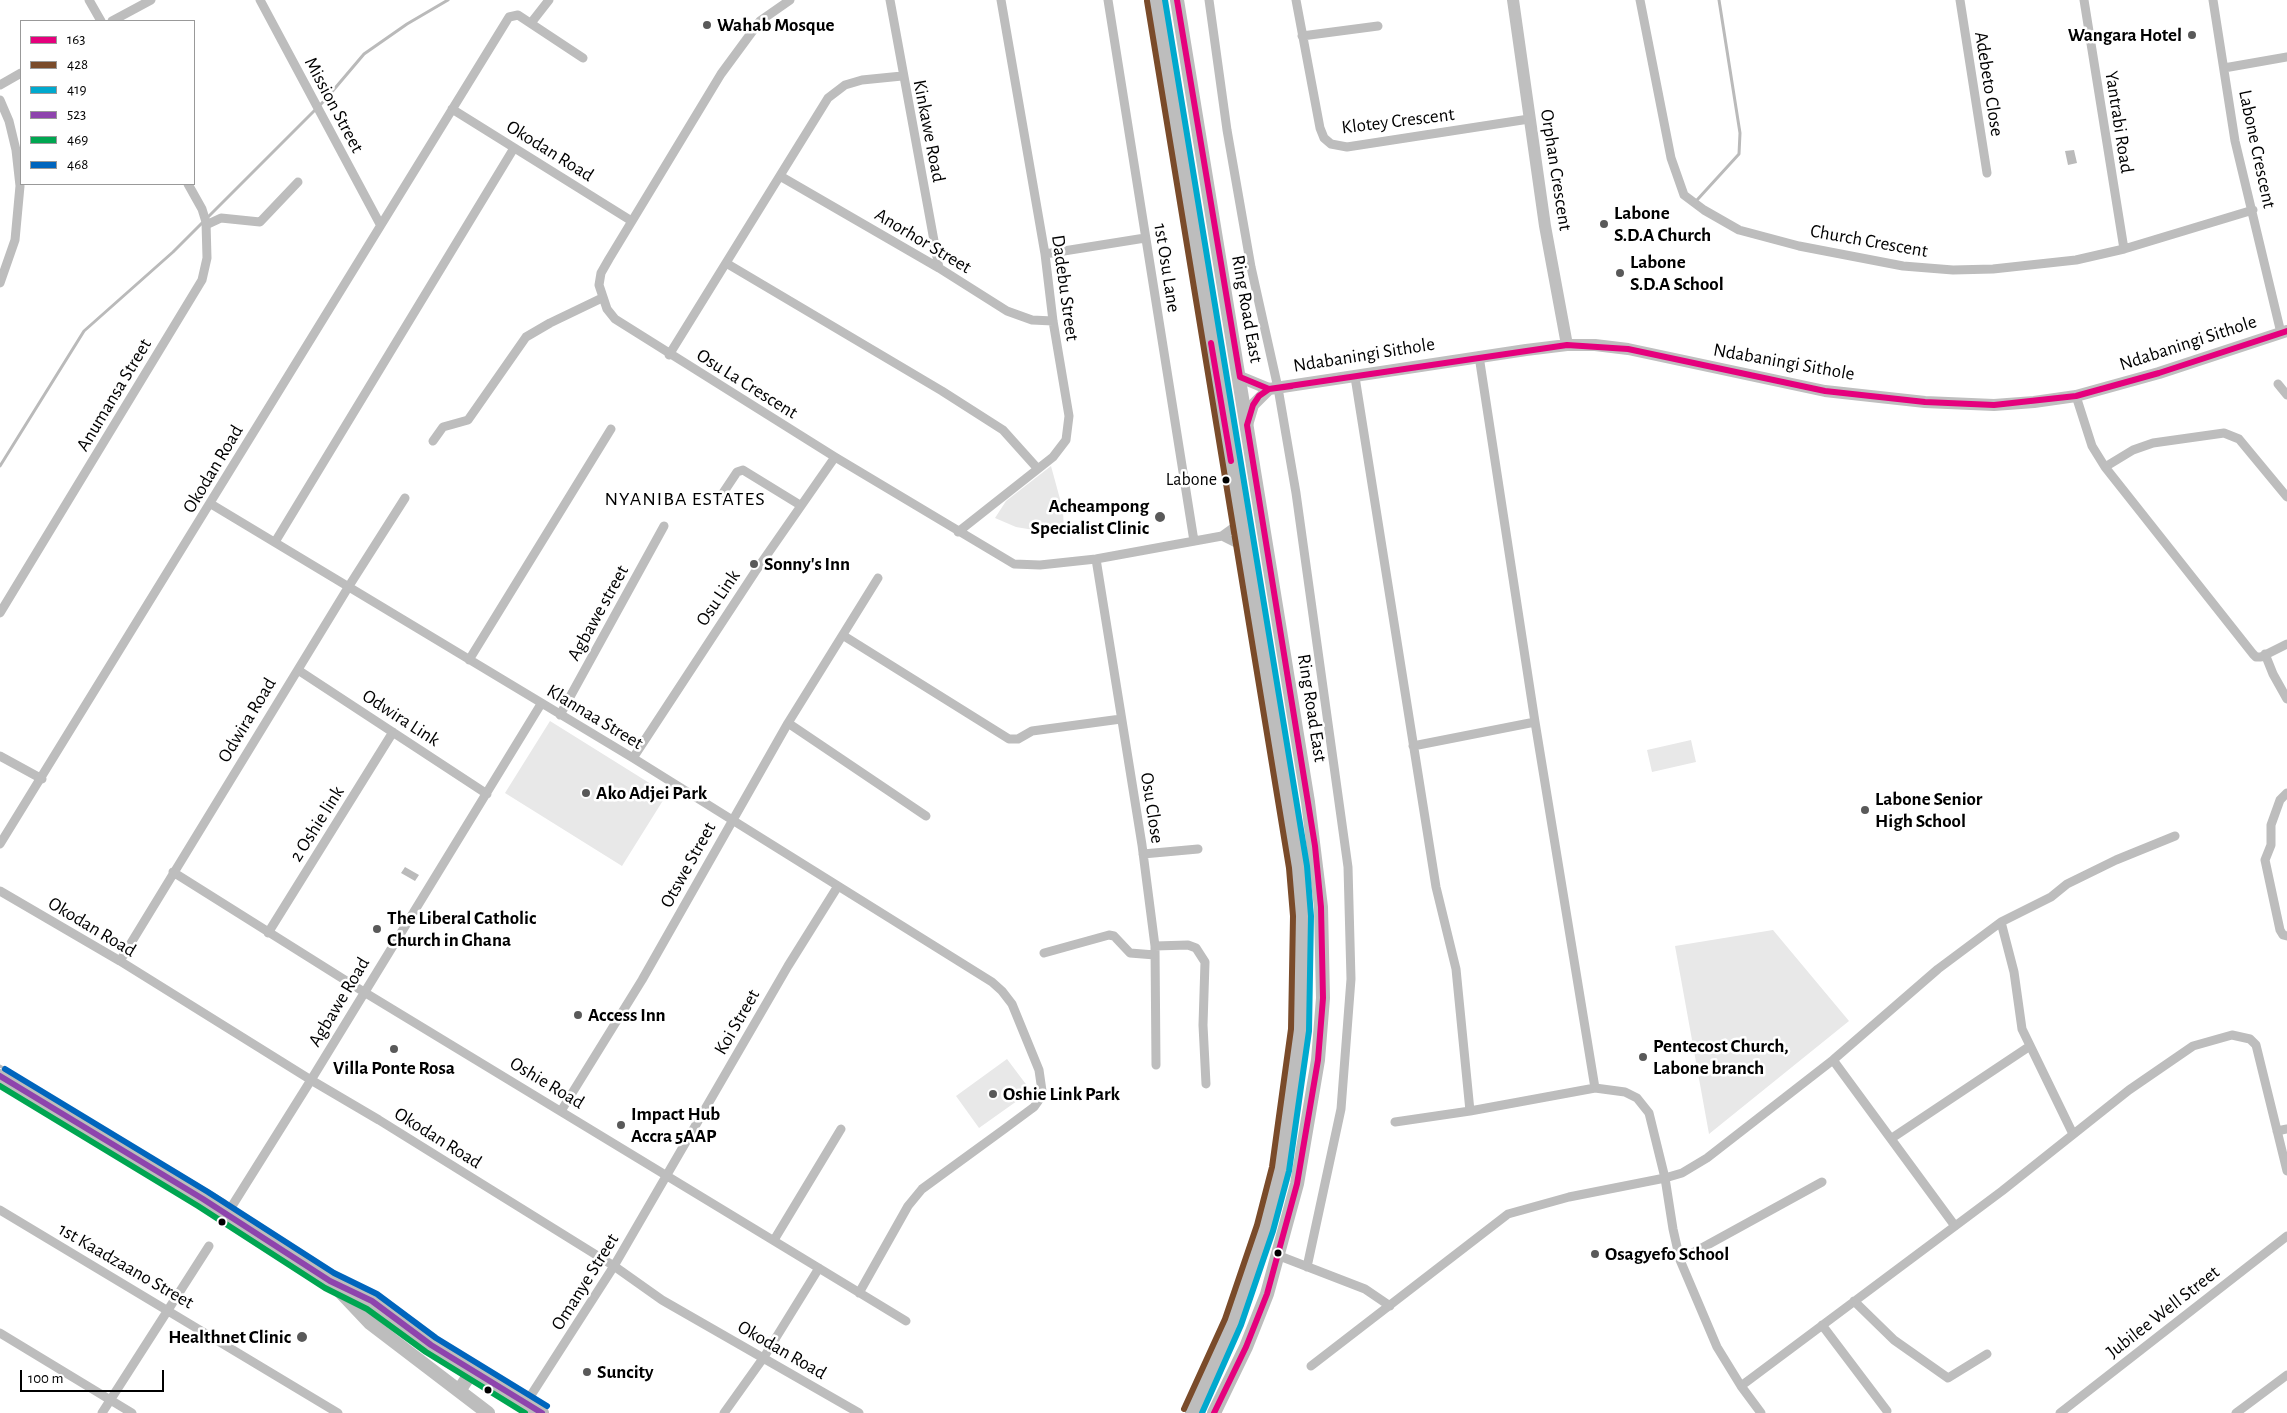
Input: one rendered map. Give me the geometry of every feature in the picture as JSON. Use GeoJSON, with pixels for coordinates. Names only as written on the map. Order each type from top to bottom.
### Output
{"type":"FeatureCollection","features":[{"type":"Feature","properties":{"kind":"main road","name":"Ring Road East"},"geometry":{"type":"LineString","coordinates":[[1156,0],[1301,894],[1301,996],[1293,1088],[1281,1169],[1265,1228],[1233,1322],[1192,1413]]}},
{"type":"Feature","properties":{"kind":"main road","name":"Ring Road East"},"geometry":{"type":"LineString","coordinates":[[1177,0],[1248,425],[1315,846],[1321,907],[1323,998],[1318,1060],[1297,1184],[1267,1294],[1246,1347],[1214,1413]]}},
{"type":"Feature","properties":{"kind":"main road"},"geometry":{"type":"LineString","coordinates":[[0,1076],[227,1214],[330,1282],[372,1301],[431,1345],[542,1413]]}},
{"type":"Feature","properties":{"kind":"main road"},"geometry":{"type":"LineString","coordinates":[[1293,1088],[1304,1086],[1313,1090]]}},
{"type":"Feature","properties":{"kind":"main road"},"geometry":{"type":"LineString","coordinates":[[330,1282],[370,1323],[488,1413]]}},
{"type":"Feature","properties":{"kind":"main road"},"geometry":{"type":"LineString","coordinates":[[459,1391],[472,1371]]}},
{"type":"Feature","properties":{"kind":"street"},"geometry":{"type":"LineString","coordinates":[[89,0],[100,20]]}},
{"type":"Feature","properties":{"kind":"street"},"geometry":{"type":"LineString","coordinates":[[114,20],[151,0]]}},
{"type":"Feature","properties":{"kind":"street","name":"Mission Street"},"geometry":{"type":"LineString","coordinates":[[260,0],[380,224]]}},
{"type":"Feature","properties":{"kind":"street"},"geometry":{"type":"LineString","coordinates":[[531,23],[549,0]]}},
{"type":"Feature","properties":{"kind":"street","name":"Osu La Crescent"},"geometry":{"type":"LineString","coordinates":[[790,0],[774,9],[749,34],[721,74],[630,220],[601,273],[599,285],[607,309],[615,319],[669,355],[835,457],[1014,564],[1040,566],[1096,559],[1222,536],[1240,523]]}},
{"type":"Feature","properties":{"kind":"street","name":"Kinkawe Road"},"geometry":{"type":"LineString","coordinates":[[890,0],[902,76],[939,268]]}},
{"type":"Feature","properties":{"kind":"street","name":"Dadebu Street"},"geometry":{"type":"LineString","coordinates":[[958,532],[1053,457],[1066,440],[1070,416],[1053,321],[1045,254],[1001,0]]}},
{"type":"Feature","properties":{"kind":"street","name":"1st Osu Lane"},"geometry":{"type":"LineString","coordinates":[[1108,0],[1194,541]]}},
{"type":"Feature","properties":{"kind":"street"},"geometry":{"type":"LineString","coordinates":[[1210,0],[1227,130],[1249,258],[1273,388],[1296,493],[1348,867],[1351,979],[1341,1109],[1307,1267]]}},
{"type":"Feature","properties":{"kind":"street","name":"Klotey Crescent"},"geometry":{"type":"LineString","coordinates":[[1296,0],[1320,128],[1324,138],[1337,146],[1394,140],[1529,119]]}},
{"type":"Feature","properties":{"kind":"street","name":"Orphan Crescent"},"geometry":{"type":"LineString","coordinates":[[1513,0],[1545,226],[1567,344]]}},
{"type":"Feature","properties":{"kind":"street","name":"Church Crescent"},"geometry":{"type":"LineString","coordinates":[[1640,0],[1672,158],[1684,195],[1704,210],[1738,230],[1799,246],[1903,266],[1953,270],[1993,269],[2076,260],[2124,249],[2253,210]]}},
{"type":"Feature","properties":{"kind":"street","name":"Adebeto Close"},"geometry":{"type":"LineString","coordinates":[[1960,0],[1987,173]]}},
{"type":"Feature","properties":{"kind":"street","name":"Yantrabi Road"},"geometry":{"type":"LineString","coordinates":[[2084,0],[2124,249]]}},
{"type":"Feature","properties":{"kind":"street","name":"Labone Crescent"},"geometry":{"type":"LineString","coordinates":[[2213,0],[2235,141],[2284,332]]}},
{"type":"Feature","properties":{"kind":"street","name":"Okodan Road"},"geometry":{"type":"LineString","coordinates":[[0,844],[42,779],[380,224],[509,17],[518,14],[583,58]]}},
{"type":"Feature","properties":{"kind":"street"},"geometry":{"type":"LineString","coordinates":[[1302,36],[1378,26]]}},
{"type":"Feature","properties":{"kind":"street"},"geometry":{"type":"LineString","coordinates":[[2224,68],[2287,57]]}},
{"type":"Feature","properties":{"kind":"street"},"geometry":{"type":"LineString","coordinates":[[0,85],[20,74]]}},
{"type":"Feature","properties":{"kind":"street"},"geometry":{"type":"LineString","coordinates":[[669,355],[828,98],[845,85],[862,80],[902,76]]}},
{"type":"Feature","properties":{"kind":"street"},"geometry":{"type":"LineString","coordinates":[[0,100],[9,121],[16,150],[20,186],[15,240],[0,283]]}},
{"type":"Feature","properties":{"kind":"street","name":"Okodan Road"},"geometry":{"type":"LineString","coordinates":[[452,109],[630,220]]}},
{"type":"Feature","properties":{"kind":"street"},"geometry":{"type":"LineString","coordinates":[[275,542],[514,148]]}},
{"type":"Feature","properties":{"kind":"street","name":"Anorhor Street"},"geometry":{"type":"LineString","coordinates":[[780,176],[939,268],[1007,311],[1032,320],[1053,321]]}},
{"type":"Feature","properties":{"kind":"street"},"geometry":{"type":"LineString","coordinates":[[206,223],[221,218],[260,222],[298,182]]}},
{"type":"Feature","properties":{"kind":"street","name":"Anumansa Street"},"geometry":{"type":"LineString","coordinates":[[0,613],[202,280],[207,258],[206,223],[202,208],[189,185]]}},
{"type":"Feature","properties":{"kind":"street"},"geometry":{"type":"LineString","coordinates":[[1045,254],[1145,238]]}},
{"type":"Feature","properties":{"kind":"street"},"geometry":{"type":"LineString","coordinates":[[726,263],[942,391],[1003,430],[1038,469]]}},
{"type":"Feature","properties":{"kind":"street"},"geometry":{"type":"LineString","coordinates":[[432,441],[443,427],[468,420],[526,337],[602,298]]}},
{"type":"Feature","properties":{"kind":"street","name":"Ndabaningi Sithole"},"geometry":{"type":"LineString","coordinates":[[1273,388],[1567,344],[1628,350],[1825,390],[1925,402],[1994,405],[2076,396],[2159,373],[2284,332]]}},
{"type":"Feature","properties":{"kind":"street"},"geometry":{"type":"LineString","coordinates":[[1480,356],[1535,722],[1595,1088]]}},
{"type":"Feature","properties":{"kind":"street"},"geometry":{"type":"LineString","coordinates":[[1240,377],[1273,388]]}},
{"type":"Feature","properties":{"kind":"street"},"geometry":{"type":"LineString","coordinates":[[1355,377],[1436,887],[1456,969],[1470,1111]]}},
{"type":"Feature","properties":{"kind":"street"},"geometry":{"type":"LineString","coordinates":[[2278,384],[2287,395]]}},
{"type":"Feature","properties":{"kind":"street"},"geometry":{"type":"LineString","coordinates":[[1248,425],[1253,405],[1273,388]]}},
{"type":"Feature","properties":{"kind":"street"},"geometry":{"type":"LineString","coordinates":[[2076,396],[2092,446],[2105,468],[2253,654],[2256,657],[2287,644]]}},
{"type":"Feature","properties":{"kind":"street"},"geometry":{"type":"LineString","coordinates":[[469,660],[612,429]]}},
{"type":"Feature","properties":{"kind":"street"},"geometry":{"type":"LineString","coordinates":[[2105,468],[2133,450],[2154,443],[2224,433],[2239,439],[2287,497]]}},
{"type":"Feature","properties":{"kind":"street","name":"Osu Link"},"geometry":{"type":"LineString","coordinates":[[633,758],[800,505],[835,457]]}},
{"type":"Feature","properties":{"kind":"street"},"geometry":{"type":"LineString","coordinates":[[723,494],[737,472],[743,470],[800,505]]}},
{"type":"Feature","properties":{"kind":"street","name":"Odwira Road"},"geometry":{"type":"LineString","coordinates":[[120,961],[349,586],[405,498]]}},
{"type":"Feature","properties":{"kind":"street","name":"Klannaa Street"},"geometry":{"type":"LineString","coordinates":[[211,504],[633,758],[992,982],[1012,1004],[1039,1070],[1042,1091],[1034,1107],[922,1189],[908,1206],[859,1293]]}},
{"type":"Feature","properties":{"kind":"street","name":"Agbawe street"},"geometry":{"type":"LineString","coordinates":[[560,715],[664,526]]}},
{"type":"Feature","properties":{"kind":"street"},"geometry":{"type":"LineString","coordinates":[[1222,536],[1244,547]]}},
{"type":"Feature","properties":{"kind":"street","name":"Osu Close"},"geometry":{"type":"LineString","coordinates":[[1096,559],[1120,720],[1143,854],[1155,950],[1156,1065]]}},
{"type":"Feature","properties":{"kind":"street","name":"Otswe Street"},"geometry":{"type":"LineString","coordinates":[[561,1110],[642,980],[788,723],[844,636],[878,578]]}},
{"type":"Feature","properties":{"kind":"street"},"geometry":{"type":"LineString","coordinates":[[844,636],[993,731],[1009,739],[1018,739],[1032,731],[1120,720]]}},
{"type":"Feature","properties":{"kind":"street"},"geometry":{"type":"LineString","coordinates":[[2265,654],[2273,674],[2287,699]]}},
{"type":"Feature","properties":{"kind":"street","name":"Odwira Link"},"geometry":{"type":"LineString","coordinates":[[298,670],[487,794]]}},
{"type":"Feature","properties":{"kind":"street","name":"Agbawe Road"},"geometry":{"type":"LineString","coordinates":[[227,1214],[541,704]]}},
{"type":"Feature","properties":{"kind":"street"},"geometry":{"type":"LineString","coordinates":[[1413,746],[1535,722]]}},
{"type":"Feature","properties":{"kind":"street"},"geometry":{"type":"LineString","coordinates":[[788,723],[926,816]]}},
{"type":"Feature","properties":{"kind":"street","name":"2 Oshie link"},"geometry":{"type":"LineString","coordinates":[[268,933],[393,732]]}},
{"type":"Feature","properties":{"kind":"street"},"geometry":{"type":"LineString","coordinates":[[0,756],[42,779]]}},
{"type":"Feature","properties":{"kind":"street"},"geometry":{"type":"LineString","coordinates":[[2287,793],[2280,800],[2271,825],[2271,845],[2265,860],[2280,930],[2283,935],[2287,936]]}},
{"type":"Feature","properties":{"kind":"street"},"geometry":{"type":"LineString","coordinates":[[1311,1366],[1508,1214],[1569,1197],[1665,1178],[1682,1173],[1707,1158],[1833,1060],[1938,969],[2001,922],[2051,897],[2067,884],[2116,860],[2175,836]]}},
{"type":"Feature","properties":{"kind":"street"},"geometry":{"type":"LineString","coordinates":[[1143,854],[1198,849]]}},
{"type":"Feature","properties":{"kind":"street","name":"Oshie Road"},"geometry":{"type":"LineString","coordinates":[[173,872],[364,992],[906,1321]]}},
{"type":"Feature","properties":{"kind":"street","name":"Koi Street"},"geometry":{"type":"LineString","coordinates":[[668,1176],[788,966],[838,886]]}},
{"type":"Feature","properties":{"kind":"street","name":"Okodan Road"},"geometry":{"type":"LineString","coordinates":[[0,891],[120,961],[379,1120],[614,1266],[662,1300],[859,1413]]}},
{"type":"Feature","properties":{"kind":"street"},"geometry":{"type":"LineString","coordinates":[[2001,922],[2014,972],[2022,1029],[2073,1134]]}},
{"type":"Feature","properties":{"kind":"street"},"geometry":{"type":"LineString","coordinates":[[1044,953],[1109,935],[1114,936],[1130,954],[1188,945],[1196,948],[1205,962],[1203,1025],[1206,1084]]}},
{"type":"Feature","properties":{"kind":"street"},"geometry":{"type":"LineString","coordinates":[[1741,1386],[1955,1226],[2129,1090],[2193,1046],[2232,1035],[2250,1039],[2256,1045],[2287,1171]]}},
{"type":"Feature","properties":{"kind":"street"},"geometry":{"type":"LineString","coordinates":[[1892,1138],[2030,1046]]}},
{"type":"Feature","properties":{"kind":"street"},"geometry":{"type":"LineString","coordinates":[[1833,1060],[1955,1226]]}},
{"type":"Feature","properties":{"kind":"street"},"geometry":{"type":"LineString","coordinates":[[1396,1122],[1470,1111],[1595,1088],[1626,1092],[1637,1098],[1649,1113],[1665,1178],[1680,1260],[1717,1347],[1741,1386],[1761,1413]]}},
{"type":"Feature","properties":{"kind":"street"},"geometry":{"type":"LineString","coordinates":[[774,1240],[841,1129]]}},
{"type":"Feature","properties":{"kind":"street"},"geometry":{"type":"LineString","coordinates":[[2276,1131],[2287,1129]]}},
{"type":"Feature","properties":{"kind":"street","name":"Omanye Street"},"geometry":{"type":"LineString","coordinates":[[526,1403],[614,1266],[668,1176]]}},
{"type":"Feature","properties":{"kind":"street"},"geometry":{"type":"LineString","coordinates":[[1680,1260],[1822,1182]]}},
{"type":"Feature","properties":{"kind":"street","name":"1st Kaadzaano Street"},"geometry":{"type":"LineString","coordinates":[[0,1210],[168,1309],[338,1413]]}},
{"type":"Feature","properties":{"kind":"street","name":"Jubilee Well Street"},"geometry":{"type":"LineString","coordinates":[[2060,1413],[2287,1236]]}},
{"type":"Feature","properties":{"kind":"street"},"geometry":{"type":"LineString","coordinates":[[102,1413],[209,1246]]}},
{"type":"Feature","properties":{"kind":"street"},"geometry":{"type":"LineString","coordinates":[[1278,1255],[1365,1289],[1390,1306]]}},
{"type":"Feature","properties":{"kind":"street"},"geometry":{"type":"LineString","coordinates":[[724,1413],[764,1357],[819,1268]]}},
{"type":"Feature","properties":{"kind":"street"},"geometry":{"type":"LineString","coordinates":[[1854,1301],[1894,1340],[1948,1378],[1987,1354]]}},
{"type":"Feature","properties":{"kind":"street"},"geometry":{"type":"LineString","coordinates":[[1822,1325],[1887,1411]]}},
{"type":"Feature","properties":{"kind":"street"},"geometry":{"type":"LineString","coordinates":[[0,1333],[132,1413]]}},
{"type":"Feature","properties":{"kind":"street"},"geometry":{"type":"LineString","coordinates":[[2236,1413],[2287,1375]]}},
{"type":"Feature","properties":{"kind":"shaded area"},"geometry":{"type":"Polygon","coordinates":[[[2074,150],[2077,163],[2068,165],[2065,151],[2074,150]]]}},
{"type":"Feature","properties":{"kind":"shaded area"},"geometry":{"type":"Polygon","coordinates":[[[1051,466],[1063,510],[1064,532],[1052,533],[1016,527],[995,518],[1006,501],[1051,466]]]}},
{"type":"Feature","properties":{"kind":"shaded area","name":"Ako Adjei Park"},"geometry":{"type":"Polygon","coordinates":[[[550,721],[667,794],[622,866],[505,793],[550,721]]]}},
{"type":"Feature","properties":{"kind":"shaded area"},"geometry":{"type":"Polygon","coordinates":[[[1691,740],[1696,762],[1652,772],[1647,750],[1691,740]]]}},
{"type":"Feature","properties":{"kind":"shaded area"},"geometry":{"type":"Polygon","coordinates":[[[405,867],[419,875],[415,881],[401,873],[405,867]]]}},
{"type":"Feature","properties":{"kind":"shaded area"},"geometry":{"type":"Polygon","coordinates":[[[1773,930],[1849,1021],[1709,1134],[1675,946],[1773,930]]]}},
{"type":"Feature","properties":{"kind":"shaded area","name":"Oshie Link Park"},"geometry":{"type":"Polygon","coordinates":[[[1007,1059],[1031,1091],[979,1128],[956,1096],[1007,1059]]]}},
{"type":"Feature","properties":{"kind":"waterway"},"geometry":{"type":"LineString","coordinates":[[0,466],[84,331],[173,252],[325,100],[364,54],[407,24],[448,0]]}},
{"type":"Feature","properties":{"kind":"waterway"},"geometry":{"type":"LineString","coordinates":[[1697,200],[1739,154],[1740,133],[1719,0]]}},
{"type":"Feature","properties":{"kind":"waterway"},"geometry":{"type":"LineString","coordinates":[[0,1066],[225,1201]]}},
{"type":"Feature","properties":{"kind":"transit line","name":"419"},"geometry":{"type":"LineString","coordinates":[[1165,0],[1307,866],[1311,916],[1309,1031],[1289,1171],[1273,1231],[1241,1325],[1202,1413]]}},
{"type":"Feature","properties":{"kind":"transit line","name":"163"},"geometry":{"type":"LineString","coordinates":[[1177,0],[1240,377],[1269,389],[1292,386]]}},
{"type":"Feature","properties":{"kind":"transit line","name":"428"},"geometry":{"type":"LineString","coordinates":[[1147,1],[1289,868],[1293,916],[1291,1029],[1272,1167],[1257,1225],[1225,1319],[1184,1409]]}},
{"type":"Feature","properties":{"kind":"transit line","name":"163"},"geometry":{"type":"LineString","coordinates":[[1214,1413],[1246,1347],[1267,1294],[1297,1184],[1318,1060],[1323,998],[1321,907],[1315,846],[1247,425],[1253,405],[1259,396],[1269,389],[1567,345],[1628,349],[1825,391],[1925,402],[1994,405],[2076,396],[2159,373],[2287,331]]}},
{"type":"Feature","properties":{"kind":"transit line","name":"163"},"geometry":{"type":"LineString","coordinates":[[1211,343],[1231,461]]}},
{"type":"Feature","properties":{"kind":"transit line","name":"468"},"geometry":{"type":"LineString","coordinates":[[5,1069],[208,1192],[334,1273],[377,1294],[436,1338],[547,1406]]}},
{"type":"Feature","properties":{"kind":"transit line","name":"523"},"geometry":{"type":"LineString","coordinates":[[0,1076],[203,1199],[330,1281],[372,1301],[431,1345],[542,1413]]}},
{"type":"Feature","properties":{"kind":"transit line","name":"469"},"geometry":{"type":"LineString","coordinates":[[0,1086],[198,1206],[325,1288],[367,1309],[426,1352],[525,1413]]}},
{"type":"Feature","properties":{"kind":"place","name":"Wahab Mosque"},"geometry":{"type":"Point","coordinates":[707,25]}},
{"type":"Feature","properties":{"kind":"place","name":"Wangara Hotel"},"geometry":{"type":"Point","coordinates":[2192,35]}},
{"type":"Feature","properties":{"kind":"place","name":"Labone S.D.A Church"},"geometry":{"type":"Point","coordinates":[1604,224]}},
{"type":"Feature","properties":{"kind":"place","name":"Labone S.D.A School"},"geometry":{"type":"Point","coordinates":[1620,273]}},
{"type":"Feature","properties":{"kind":"place","name":"Labone"},"geometry":{"type":"Point","coordinates":[1226,480]}},
{"type":"Feature","properties":{"kind":"place","name":"Acheampong Specialist Clinic"},"geometry":{"type":"Point","coordinates":[1160,517]}},
{"type":"Feature","properties":{"kind":"place","name":"Sonny's Inn"},"geometry":{"type":"Point","coordinates":[754,564]}},
{"type":"Feature","properties":{"kind":"place","name":"Ako Adjei Park"},"geometry":{"type":"Point","coordinates":[586,793]}},
{"type":"Feature","properties":{"kind":"place","name":"Labone Senior High School"},"geometry":{"type":"Point","coordinates":[1865,810]}},
{"type":"Feature","properties":{"kind":"place","name":"The Liberal Catholic Church in Ghana"},"geometry":{"type":"Point","coordinates":[377,929]}},
{"type":"Feature","properties":{"kind":"place","name":"Access Inn"},"geometry":{"type":"Point","coordinates":[578,1015]}},
{"type":"Feature","properties":{"kind":"place","name":"Villa Ponte Rosa"},"geometry":{"type":"Point","coordinates":[394,1049]}},
{"type":"Feature","properties":{"kind":"place","name":"Pentecost Church, Labone branch"},"geometry":{"type":"Point","coordinates":[1643,1057]}},
{"type":"Feature","properties":{"kind":"place","name":"Oshie Link Park"},"geometry":{"type":"Point","coordinates":[993,1094]}},
{"type":"Feature","properties":{"kind":"place","name":"Impact Hub Accra 5AAP"},"geometry":{"type":"Point","coordinates":[621,1125]}},
{"type":"Feature","properties":{"kind":"place","name":"Osagyefo School"},"geometry":{"type":"Point","coordinates":[1595,1254]}},
{"type":"Feature","properties":{"kind":"place","name":"Healthnet Clinic"},"geometry":{"type":"Point","coordinates":[302,1337]}},
{"type":"Feature","properties":{"kind":"place","name":"Suncity"},"geometry":{"type":"Point","coordinates":[587,1372]}},
{"type":"Feature","properties":{"kind":"district","name":"NYANIBA ESTATES"},"geometry":{"type":"Point","coordinates":[685,499]}}]}
